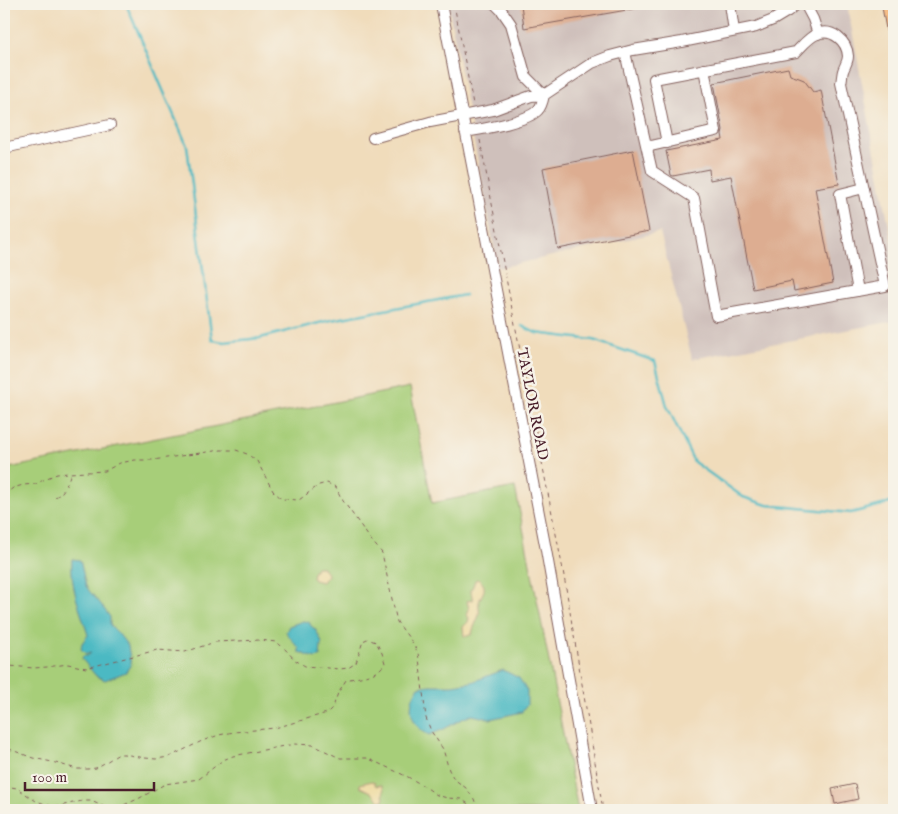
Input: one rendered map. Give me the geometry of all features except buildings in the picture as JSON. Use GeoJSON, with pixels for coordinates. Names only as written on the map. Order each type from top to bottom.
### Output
{"type":"FeatureCollection","features":[{"type":"Feature","properties":{"kind":"highway"},"geometry":{"type":"LineString","coordinates":[[889,4],[894,31]]}},
{"type":"Feature","properties":{"kind":"street","name":"TAYLOR ROAD"},"geometry":{"type":"LineString","coordinates":[[441,4],[546,550],[592,810]]}},
{"type":"Feature","properties":{"kind":"street"},"geometry":{"type":"LineString","coordinates":[[495,4],[511,24],[526,77],[544,95]]}},
{"type":"Feature","properties":{"kind":"street"},"geometry":{"type":"LineString","coordinates":[[730,4],[734,31]]}},
{"type":"Feature","properties":{"kind":"street"},"geometry":{"type":"LineString","coordinates":[[373,138],[430,122],[493,110],[531,96],[544,95],[592,63],[610,56],[756,27],[773,20],[796,4]]}},
{"type":"Feature","properties":{"kind":"street"},"geometry":{"type":"LineString","coordinates":[[805,4],[818,34]]}},
{"type":"Feature","properties":{"kind":"street"},"geometry":{"type":"LineString","coordinates":[[625,52],[652,171],[694,198],[716,316],[885,286],[841,83],[848,58],[846,48],[841,40],[833,34],[822,32],[813,36],[796,52],[654,79],[666,143]]}},
{"type":"Feature","properties":{"kind":"street"},"geometry":{"type":"LineString","coordinates":[[646,145],[666,143],[716,131],[704,69]]}},
{"type":"Feature","properties":{"kind":"street"},"geometry":{"type":"LineString","coordinates":[[465,132],[509,123],[530,115],[539,110],[544,95]]}},
{"type":"Feature","properties":{"kind":"street"},"geometry":{"type":"LineString","coordinates":[[4,148],[110,125]]}},
{"type":"Feature","properties":{"kind":"street"},"geometry":{"type":"LineString","coordinates":[[858,291],[840,194],[864,188]]}},
{"type":"Feature","properties":{"kind":"path"},"geometry":{"type":"LineString","coordinates":[[454,4],[472,101]]}},
{"type":"Feature","properties":{"kind":"path"},"geometry":{"type":"LineString","coordinates":[[480,138],[504,273],[563,570],[603,810]]}},
{"type":"Feature","properties":{"kind":"path"},"geometry":{"type":"LineString","coordinates":[[4,495],[13,488],[36,484],[52,476],[72,472],[105,471],[120,463],[135,460],[153,460],[221,450],[236,450],[247,454],[256,461],[273,491],[282,499],[299,500],[319,485],[327,483],[336,487],[341,498],[382,553],[397,622],[418,653],[426,718],[431,731],[443,749],[449,770],[454,779],[466,788],[474,799],[478,810]]}},
{"type":"Feature","properties":{"kind":"path"},"geometry":{"type":"LineString","coordinates":[[55,497],[64,491],[72,472]]}},
{"type":"Feature","properties":{"kind":"path"},"geometry":{"type":"LineString","coordinates":[[4,664],[34,668],[68,664],[86,668],[157,650],[185,652],[215,642],[260,640],[276,642],[305,666],[340,669],[348,668],[356,663],[363,641],[368,639],[376,642],[385,663],[382,668],[375,672],[346,680],[333,706],[327,713],[275,728],[219,735],[169,757],[156,759],[119,754],[96,768],[78,769],[33,758],[4,747]]}},
{"type":"Feature","properties":{"kind":"path"},"geometry":{"type":"LineString","coordinates":[[4,786],[16,788],[36,801],[55,807],[82,801],[91,801],[107,808],[119,807],[165,784],[199,779],[222,760],[294,744],[313,745],[340,758],[367,758],[408,777],[437,795],[461,799],[476,810]]}},
{"type":"Feature","properties":{"kind":"shaded area"},"geometry":{"type":"Polygon","coordinates":[[[448,4],[847,4],[894,253],[894,321],[692,359],[660,232],[498,268],[448,4]]]}},
{"type":"Feature","properties":{"kind":"green space"},"geometry":{"type":"Polygon","coordinates":[[[410,387],[432,503],[515,487],[578,810],[4,810],[4,469],[410,387]]]}},
{"type":"Feature","properties":{"kind":"sand"},"geometry":{"type":"Polygon","coordinates":[[[316,567],[323,567],[328,575],[322,582],[314,580],[312,577],[316,567]]]}},
{"type":"Feature","properties":{"kind":"sand"},"geometry":{"type":"Polygon","coordinates":[[[479,579],[484,585],[484,590],[479,602],[479,615],[472,634],[464,636],[463,627],[469,618],[467,615],[469,609],[467,601],[472,600],[471,591],[475,580],[479,579]]]}},
{"type":"Feature","properties":{"kind":"sand"},"geometry":{"type":"Polygon","coordinates":[[[372,781],[376,786],[381,785],[383,787],[383,801],[380,801],[371,792],[360,787],[360,784],[372,781]]]}},
{"type":"Feature","properties":{"kind":"water"},"geometry":{"type":"Polygon","coordinates":[[[72,559],[80,560],[86,586],[110,617],[110,625],[128,646],[131,664],[126,672],[105,680],[96,676],[82,659],[83,656],[91,653],[86,654],[81,649],[82,643],[88,635],[74,589],[72,559]]]}},
{"type":"Feature","properties":{"kind":"water"},"geometry":{"type":"Polygon","coordinates":[[[303,621],[309,622],[319,636],[322,643],[320,657],[315,658],[299,652],[299,648],[286,632],[289,626],[303,621]]]}},
{"type":"Feature","properties":{"kind":"water"},"geometry":{"type":"Polygon","coordinates":[[[503,670],[519,678],[527,691],[527,705],[522,712],[490,719],[472,715],[429,735],[417,726],[411,707],[412,700],[419,687],[472,682],[503,670]]]}},
{"type":"Feature","properties":{"kind":"waterway"},"geometry":{"type":"LineString","coordinates":[[126,4],[187,146],[212,340],[224,342],[260,338],[331,320],[465,295]]}},
{"type":"Feature","properties":{"kind":"waterway"},"geometry":{"type":"LineString","coordinates":[[522,326],[536,333],[593,340],[655,361],[667,406],[694,462],[743,497],[767,505],[851,513],[894,502]]}}]}
